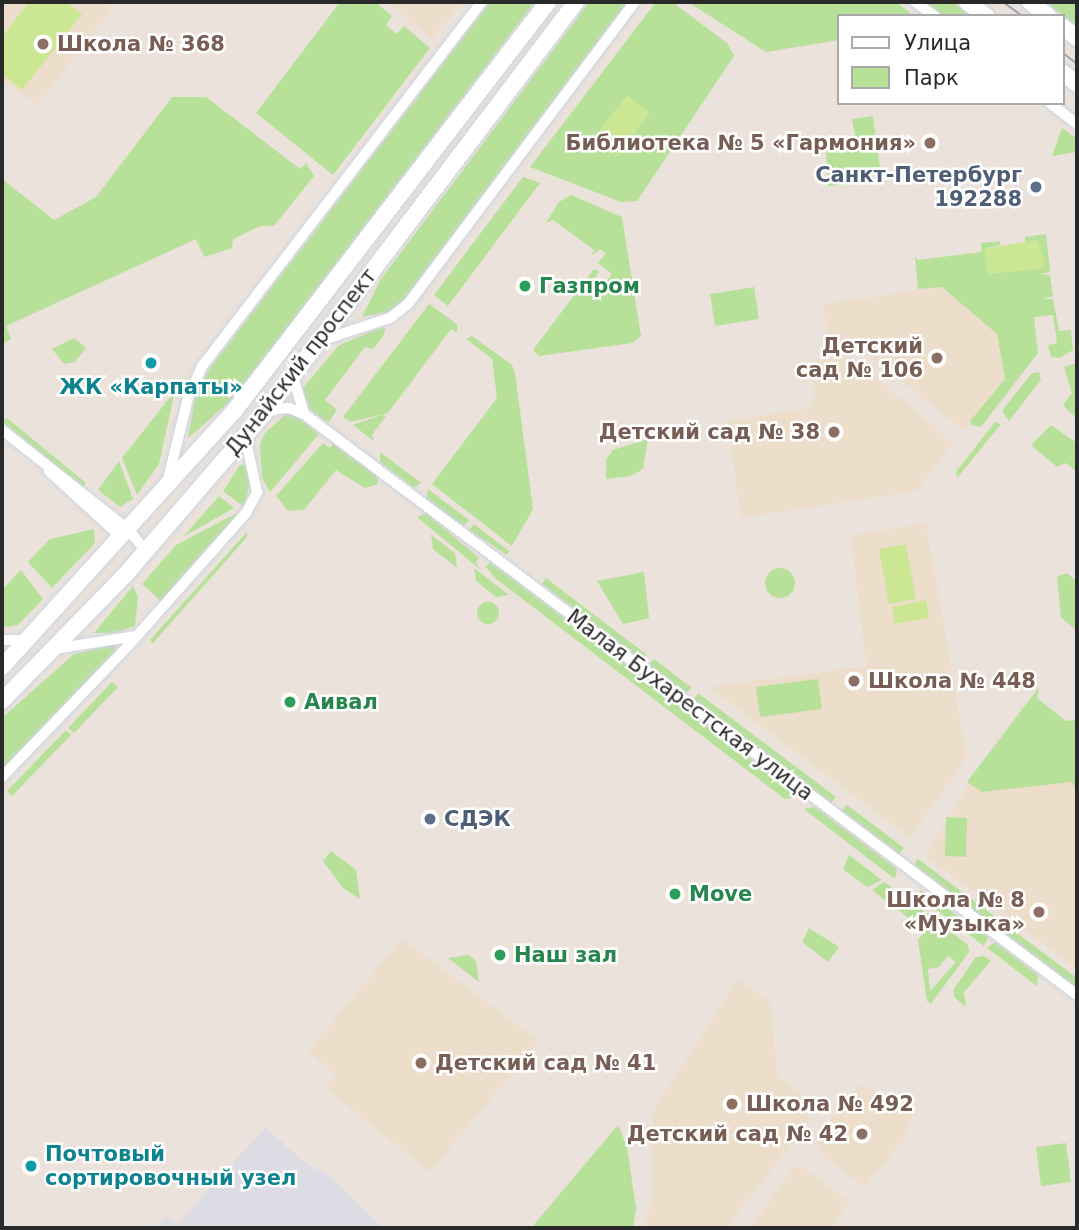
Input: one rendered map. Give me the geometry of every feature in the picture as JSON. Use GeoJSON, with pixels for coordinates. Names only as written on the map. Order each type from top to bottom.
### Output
{"type":"FeatureCollection","features":[{"type":"Feature","properties":{"kind":"main road","name":"Дунайский проспект"},"geometry":{"type":"LineString","coordinates":[[2,667],[125,534],[279,356],[548,2]]}},
{"type":"Feature","properties":{"kind":"main road","name":"Дунайский проспект"},"geometry":{"type":"LineString","coordinates":[[2,701],[146,552],[267,410],[323,340],[576,2]]}},
{"type":"Feature","properties":{"kind":"main road"},"geometry":{"type":"LineString","coordinates":[[967,2],[983,14]]}},
{"type":"Feature","properties":{"kind":"main road"},"geometry":{"type":"LineString","coordinates":[[1030,2],[1045,14]]}},
{"type":"Feature","properties":{"kind":"main road"},"geometry":{"type":"LineString","coordinates":[[125,534],[146,552]]}},
{"type":"Feature","properties":{"kind":"street"},"geometry":{"type":"LineString","coordinates":[[166,487],[188,398],[203,365],[482,2]]}},
{"type":"Feature","properties":{"kind":"street"},"geometry":{"type":"LineString","coordinates":[[323,340],[390,318],[408,304],[635,2]]}},
{"type":"Feature","properties":{"kind":"street"},"geometry":{"type":"LineString","coordinates":[[915,2],[931,14]]}},
{"type":"Feature","properties":{"kind":"street"},"geometry":{"type":"LineString","coordinates":[[1053,105],[1077,124]]}},
{"type":"Feature","properties":{"kind":"street"},"geometry":{"type":"LineString","coordinates":[[293,377],[304,414]]}},
{"type":"Feature","properties":{"kind":"street","name":"Малая Бухарестская улица"},"geometry":{"type":"LineString","coordinates":[[267,410],[289,408],[304,414],[1077,995]]}},
{"type":"Feature","properties":{"kind":"street"},"geometry":{"type":"LineString","coordinates":[[2,430],[43,464],[59,484],[125,534]]}},
{"type":"Feature","properties":{"kind":"street"},"geometry":{"type":"LineString","coordinates":[[2,777],[123,643],[136,636],[253,503],[257,492],[245,436]]}},
{"type":"Feature","properties":{"kind":"street"},"geometry":{"type":"LineString","coordinates":[[2,640],[28,639]]}},
{"type":"Feature","properties":{"kind":"street"},"geometry":{"type":"LineString","coordinates":[[53,649],[123,643]]}},
{"type":"Feature","properties":{"kind":"shaded area","name":"Школа № 368"},"geometry":{"type":"Polygon","coordinates":[[[2,2],[102,2],[112,9],[37,105],[2,79],[2,2]]]}},
{"type":"Feature","properties":{"kind":"shaded area"},"geometry":{"type":"Polygon","coordinates":[[[387,2],[463,2],[432,39],[387,2]]]}},
{"type":"Feature","properties":{"kind":"shaded area","name":"Детский сад № 106"},"geometry":{"type":"Polygon","coordinates":[[[942,287],[997,334],[1005,379],[963,430],[855,343],[828,347],[823,304],[942,287]]]}},
{"type":"Feature","properties":{"kind":"shaded area","name":"Детский сад № 38"},"geometry":{"type":"Polygon","coordinates":[[[851,357],[953,443],[917,491],[741,518],[727,421],[810,408],[815,399],[810,362],[851,357]]]}},
{"type":"Feature","properties":{"kind":"shaded area","name":"Школа № 448"},"geometry":{"type":"Polygon","coordinates":[[[926,523],[967,757],[910,838],[709,687],[866,666],[851,535],[926,523]]]}},
{"type":"Feature","properties":{"kind":"shaded area","name":"Школа № 8 «Музыка»"},"geometry":{"type":"Polygon","coordinates":[[[1077,746],[1077,969],[925,856],[983,761],[1077,746]]]}},
{"type":"Feature","properties":{"kind":"shaded area","name":"Детский сад № 41"},"geometry":{"type":"Polygon","coordinates":[[[402,939],[539,1041],[430,1172],[325,1088],[336,1076],[308,1051],[402,939]]]}},
{"type":"Feature","properties":{"kind":"shaded area","name":"Школа № 492"},"geometry":{"type":"Polygon","coordinates":[[[738,979],[770,1002],[778,1077],[805,1097],[808,1123],[726,1228],[643,1228],[653,1196],[653,1111],[738,979]]]}},
{"type":"Feature","properties":{"kind":"shaded area","name":"Детский сад № 42"},"geometry":{"type":"Polygon","coordinates":[[[862,1083],[912,1117],[904,1132],[908,1135],[864,1187],[819,1152],[817,1136],[862,1083]]]}},
{"type":"Feature","properties":{"kind":"shaded area"},"geometry":{"type":"Polygon","coordinates":[[[266,1127],[302,1161],[328,1175],[383,1228],[154,1228],[165,1217],[178,1224],[266,1127]]]}},
{"type":"Feature","properties":{"kind":"shaded area"},"geometry":{"type":"Polygon","coordinates":[[[794,1167],[802,1167],[850,1202],[831,1228],[750,1228],[794,1167]]]}},
{"type":"Feature","properties":{"kind":"green space"},"geometry":{"type":"Polygon","coordinates":[[[29,2],[66,2],[82,14],[22,90],[2,74],[2,37],[29,2]]]}},
{"type":"Feature","properties":{"kind":"green space"},"geometry":{"type":"Polygon","coordinates":[[[340,2],[375,2],[392,16],[386,25],[397,34],[404,26],[430,48],[333,175],[256,113],[340,2]]]}},
{"type":"Feature","properties":{"kind":"green space"},"geometry":{"type":"Polygon","coordinates":[[[490,2],[535,2],[269,352],[226,405],[188,438],[195,398],[209,369],[490,2]]]}},
{"type":"Feature","properties":{"kind":"green space"},"geometry":{"type":"Polygon","coordinates":[[[589,2],[627,2],[402,302],[388,312],[362,317],[381,279],[589,2]]]}},
{"type":"Feature","properties":{"kind":"green space"},"geometry":{"type":"Polygon","coordinates":[[[656,2],[672,2],[727,43],[734,56],[637,201],[621,202],[530,167],[656,2]]]}},
{"type":"Feature","properties":{"kind":"green space"},"geometry":{"type":"Polygon","coordinates":[[[688,2],[896,2],[911,14],[838,14],[838,40],[766,52],[688,2]]]}},
{"type":"Feature","properties":{"kind":"green space"},"geometry":{"type":"Polygon","coordinates":[[[925,2],[953,2],[968,14],[940,14],[925,2]]]}},
{"type":"Feature","properties":{"kind":"green space"},"geometry":{"type":"Polygon","coordinates":[[[1045,2],[1077,2],[1077,26],[1065,17],[1065,14],[1045,2]]]}},
{"type":"Feature","properties":{"kind":"green space"},"geometry":{"type":"Polygon","coordinates":[[[627,95],[650,113],[617,156],[594,138],[627,95]]]}},
{"type":"Feature","properties":{"kind":"green space"},"geometry":{"type":"Polygon","coordinates":[[[172,97],[206,97],[300,169],[306,163],[314,176],[274,226],[261,226],[233,239],[232,248],[204,257],[196,239],[6,326],[11,339],[2,344],[2,179],[54,220],[96,197],[172,97]]]}},
{"type":"Feature","properties":{"kind":"green space"},"geometry":{"type":"Polygon","coordinates":[[[873,116],[880,168],[870,170],[869,183],[828,186],[826,148],[847,145],[855,135],[852,119],[873,116]]]}},
{"type":"Feature","properties":{"kind":"green space"},"geometry":{"type":"Polygon","coordinates":[[[1062,128],[1077,139],[1077,152],[1052,156],[1062,128]]]}},
{"type":"Feature","properties":{"kind":"green space"},"geometry":{"type":"Polygon","coordinates":[[[523,177],[540,183],[448,306],[434,295],[523,177]]]}},
{"type":"Feature","properties":{"kind":"green space"},"geometry":{"type":"Polygon","coordinates":[[[571,195],[622,217],[641,336],[632,343],[539,356],[533,350],[594,269],[599,272],[593,280],[602,287],[612,274],[598,263],[606,253],[600,249],[591,256],[594,250],[553,220],[546,223],[559,202],[571,195]]]}},
{"type":"Feature","properties":{"kind":"green space"},"geometry":{"type":"Polygon","coordinates":[[[1046,234],[1050,272],[1039,274],[1050,275],[1053,296],[1043,299],[1053,299],[1059,331],[1071,330],[1073,350],[1060,358],[1051,357],[1048,345],[1057,343],[1053,315],[1034,317],[1038,353],[981,427],[971,425],[970,421],[1005,379],[997,334],[942,287],[918,289],[915,256],[918,260],[981,252],[981,243],[1000,241],[1000,245],[985,249],[1038,240],[1025,242],[1025,237],[1046,234]]]}},
{"type":"Feature","properties":{"kind":"green space"},"geometry":{"type":"Polygon","coordinates":[[[1038,240],[1045,263],[1042,269],[988,274],[984,249],[1038,240]]]}},
{"type":"Feature","properties":{"kind":"green space"},"geometry":{"type":"Polygon","coordinates":[[[754,287],[759,319],[715,326],[710,294],[754,287]]]}},
{"type":"Feature","properties":{"kind":"green space"},"geometry":{"type":"Polygon","coordinates":[[[429,304],[457,324],[457,333],[451,329],[388,413],[350,422],[343,417],[429,304]]]}},
{"type":"Feature","properties":{"kind":"green space"},"geometry":{"type":"Polygon","coordinates":[[[379,328],[385,328],[384,335],[373,349],[365,347],[325,400],[337,410],[328,423],[307,407],[303,388],[338,346],[379,328]]]}},
{"type":"Feature","properties":{"kind":"green space"},"geometry":{"type":"Polygon","coordinates":[[[472,336],[512,365],[515,373],[533,509],[512,546],[432,484],[497,398],[492,359],[466,339],[472,336]]]}},
{"type":"Feature","properties":{"kind":"green space"},"geometry":{"type":"Polygon","coordinates":[[[74,338],[86,348],[75,362],[64,364],[52,349],[74,338]]]}},
{"type":"Feature","properties":{"kind":"green space"},"geometry":{"type":"Polygon","coordinates":[[[1077,363],[1077,419],[1063,405],[1072,393],[1064,367],[1077,363]]]}},
{"type":"Feature","properties":{"kind":"green space"},"geometry":{"type":"Polygon","coordinates":[[[1039,372],[1041,380],[1009,421],[1002,411],[1031,374],[1039,372]]]}},
{"type":"Feature","properties":{"kind":"green space"},"geometry":{"type":"Polygon","coordinates":[[[175,391],[159,464],[137,495],[122,458],[175,391]]]}},
{"type":"Feature","properties":{"kind":"green space"},"geometry":{"type":"Polygon","coordinates":[[[286,414],[295,415],[319,434],[270,492],[262,478],[260,445],[264,434],[286,414]]]}},
{"type":"Feature","properties":{"kind":"green space"},"geometry":{"type":"Polygon","coordinates":[[[381,415],[386,416],[372,435],[375,442],[353,425],[381,415]]]}},
{"type":"Feature","properties":{"kind":"green space"},"geometry":{"type":"Polygon","coordinates":[[[7,418],[86,483],[83,488],[3,422],[7,418]]]}},
{"type":"Feature","properties":{"kind":"green space"},"geometry":{"type":"Polygon","coordinates":[[[995,422],[1001,424],[957,478],[956,472],[995,422]]]}},
{"type":"Feature","properties":{"kind":"green space"},"geometry":{"type":"Polygon","coordinates":[[[1051,425],[1077,443],[1077,472],[1066,463],[1057,467],[1031,445],[1051,425]]]}},
{"type":"Feature","properties":{"kind":"green space"},"geometry":{"type":"Polygon","coordinates":[[[648,439],[643,469],[631,476],[606,479],[606,460],[613,450],[648,439]]]}},
{"type":"Feature","properties":{"kind":"green space"},"geometry":{"type":"Polygon","coordinates":[[[323,443],[330,448],[333,444],[377,476],[378,484],[365,488],[336,470],[304,510],[288,511],[276,496],[323,443]]]}},
{"type":"Feature","properties":{"kind":"green space"},"geometry":{"type":"Polygon","coordinates":[[[380,452],[421,483],[414,488],[380,462],[380,452]]]}},
{"type":"Feature","properties":{"kind":"green space"},"geometry":{"type":"Polygon","coordinates":[[[119,461],[133,499],[120,507],[98,490],[119,461]]]}},
{"type":"Feature","properties":{"kind":"green space"},"geometry":{"type":"Polygon","coordinates":[[[240,465],[245,465],[250,483],[244,507],[223,491],[240,465]]]}},
{"type":"Feature","properties":{"kind":"green space"},"geometry":{"type":"Polygon","coordinates":[[[428,489],[469,520],[464,526],[426,498],[428,489]]]}},
{"type":"Feature","properties":{"kind":"green space"},"geometry":{"type":"Polygon","coordinates":[[[219,496],[234,508],[183,537],[219,496]]]}},
{"type":"Feature","properties":{"kind":"green space"},"geometry":{"type":"Polygon","coordinates":[[[239,512],[161,601],[142,584],[176,545],[239,512]]]}},
{"type":"Feature","properties":{"kind":"green space"},"geometry":{"type":"Polygon","coordinates":[[[426,513],[479,558],[476,563],[481,570],[417,517],[426,513]]]}},
{"type":"Feature","properties":{"kind":"green space"},"geometry":{"type":"Polygon","coordinates":[[[474,524],[509,551],[507,555],[469,530],[474,524]]]}},
{"type":"Feature","properties":{"kind":"green space"},"geometry":{"type":"Polygon","coordinates":[[[94,529],[95,543],[52,588],[28,562],[50,539],[94,529]]]}},
{"type":"Feature","properties":{"kind":"green space"},"geometry":{"type":"Polygon","coordinates":[[[247,532],[247,537],[153,643],[150,640],[247,532]]]}},
{"type":"Feature","properties":{"kind":"green space"},"geometry":{"type":"Polygon","coordinates":[[[431,535],[455,553],[457,568],[433,549],[431,535]]]}},
{"type":"Feature","properties":{"kind":"green space"},"geometry":{"type":"Polygon","coordinates":[[[906,544],[916,599],[889,604],[879,549],[906,544]]]}},
{"type":"Feature","properties":{"kind":"green space"},"geometry":{"type":"Polygon","coordinates":[[[490,562],[796,793],[792,798],[785,799],[495,578],[486,567],[490,562]]]}},
{"type":"Feature","properties":{"kind":"green space"},"geometry":{"type":"Polygon","coordinates":[[[474,568],[509,595],[496,597],[476,581],[474,568]]]}},
{"type":"Feature","properties":{"kind":"green space"},"geometry":{"type":"Polygon","coordinates":[[[780,568],[791,572],[795,583],[791,594],[780,598],[769,594],[765,583],[769,572],[780,568]]]}},
{"type":"Feature","properties":{"kind":"green space"},"geometry":{"type":"Polygon","coordinates":[[[21,570],[43,599],[18,625],[6,627],[2,625],[2,590],[21,570]]]}},
{"type":"Feature","properties":{"kind":"green space"},"geometry":{"type":"Polygon","coordinates":[[[644,572],[649,618],[623,624],[597,581],[644,572]]]}},
{"type":"Feature","properties":{"kind":"green space"},"geometry":{"type":"Polygon","coordinates":[[[1067,573],[1077,582],[1077,631],[1061,617],[1057,577],[1067,573]]]}},
{"type":"Feature","properties":{"kind":"green space"},"geometry":{"type":"Polygon","coordinates":[[[546,578],[647,655],[642,660],[542,584],[546,578]]]}},
{"type":"Feature","properties":{"kind":"green space"},"geometry":{"type":"Polygon","coordinates":[[[133,586],[138,597],[135,626],[114,633],[94,633],[133,586]]]}},
{"type":"Feature","properties":{"kind":"green space"},"geometry":{"type":"Polygon","coordinates":[[[926,600],[929,618],[895,624],[892,607],[926,600]]]}},
{"type":"Feature","properties":{"kind":"green space"},"geometry":{"type":"Polygon","coordinates":[[[488,602],[496,605],[499,613],[496,621],[488,624],[480,621],[477,613],[480,605],[488,602]]]}},
{"type":"Feature","properties":{"kind":"green space"},"geometry":{"type":"Polygon","coordinates":[[[116,644],[115,651],[2,770],[2,718],[74,654],[116,644]]]}},
{"type":"Feature","properties":{"kind":"green space"},"geometry":{"type":"Polygon","coordinates":[[[654,659],[692,688],[685,693],[648,665],[654,659]]]}},
{"type":"Feature","properties":{"kind":"green space"},"geometry":{"type":"Polygon","coordinates":[[[818,679],[822,709],[760,717],[756,687],[818,679]]]}},
{"type":"Feature","properties":{"kind":"green space"},"geometry":{"type":"Polygon","coordinates":[[[112,682],[118,687],[74,733],[68,728],[112,682]]]}},
{"type":"Feature","properties":{"kind":"green space"},"geometry":{"type":"Polygon","coordinates":[[[1039,687],[1037,698],[1066,721],[1077,720],[1077,791],[1072,782],[982,792],[967,782],[1039,687]]]}},
{"type":"Feature","properties":{"kind":"green space"},"geometry":{"type":"Polygon","coordinates":[[[698,693],[836,797],[831,803],[694,699],[698,693]]]}},
{"type":"Feature","properties":{"kind":"green space"},"geometry":{"type":"Polygon","coordinates":[[[66,730],[71,735],[12,796],[7,791],[66,730]]]}},
{"type":"Feature","properties":{"kind":"green space"},"geometry":{"type":"Polygon","coordinates":[[[846,805],[904,848],[899,854],[842,811],[846,805]]]}},
{"type":"Feature","properties":{"kind":"green space"},"geometry":{"type":"Polygon","coordinates":[[[815,807],[897,869],[895,879],[804,809],[815,807]]]}},
{"type":"Feature","properties":{"kind":"green space"},"geometry":{"type":"Polygon","coordinates":[[[946,817],[967,818],[966,857],[945,856],[946,817]]]}},
{"type":"Feature","properties":{"kind":"green space"},"geometry":{"type":"Polygon","coordinates":[[[331,851],[356,870],[360,899],[343,888],[323,861],[331,851]]]}},
{"type":"Feature","properties":{"kind":"green space"},"geometry":{"type":"Polygon","coordinates":[[[849,855],[882,880],[867,887],[843,869],[849,855]]]}},
{"type":"Feature","properties":{"kind":"green space"},"geometry":{"type":"Polygon","coordinates":[[[918,859],[1077,978],[1077,988],[914,865],[918,859]]]}},
{"type":"Feature","properties":{"kind":"green space"},"geometry":{"type":"Polygon","coordinates":[[[884,882],[927,914],[918,925],[872,890],[884,882]]]}},
{"type":"Feature","properties":{"kind":"green space"},"geometry":{"type":"Polygon","coordinates":[[[921,890],[988,937],[984,946],[917,895],[921,890]]]}},
{"type":"Feature","properties":{"kind":"green space"},"geometry":{"type":"Polygon","coordinates":[[[934,919],[968,945],[969,952],[931,1004],[927,1001],[918,940],[934,919]],[[948,956],[939,967],[928,969],[930,991],[956,962],[948,956]]]}},
{"type":"Feature","properties":{"kind":"green space"},"geometry":{"type":"Polygon","coordinates":[[[809,928],[839,947],[828,962],[802,942],[809,928]]]}},
{"type":"Feature","properties":{"kind":"green space"},"geometry":{"type":"Polygon","coordinates":[[[995,942],[1038,975],[1037,986],[987,948],[995,942]]]}},
{"type":"Feature","properties":{"kind":"green space"},"geometry":{"type":"Polygon","coordinates":[[[469,955],[476,961],[479,982],[448,958],[469,955]]]}},
{"type":"Feature","properties":{"kind":"green space"},"geometry":{"type":"Polygon","coordinates":[[[984,956],[991,961],[964,992],[966,1007],[954,997],[954,989],[976,957],[984,956]]]}},
{"type":"Feature","properties":{"kind":"green space"},"geometry":{"type":"Polygon","coordinates":[[[618,1125],[627,1147],[636,1208],[633,1228],[531,1228],[618,1125]]]}},
{"type":"Feature","properties":{"kind":"green space"},"geometry":{"type":"Polygon","coordinates":[[[1066,1143],[1071,1182],[1041,1186],[1036,1147],[1066,1143]]]}},
{"type":"Feature","properties":{"kind":"tram line"},"geometry":{"type":"LineString","coordinates":[[1003,2],[1019,14]]}},
{"type":"Feature","properties":{"kind":"tram line"},"geometry":{"type":"LineString","coordinates":[[1065,55],[1077,64]]}},
{"type":"Feature","properties":{"kind":"place","name":"Школа № 368"},"geometry":{"type":"Point","coordinates":[43,44]}},
{"type":"Feature","properties":{"kind":"place","name":"Библиотека № 5 «Гармония»"},"geometry":{"type":"Point","coordinates":[930,143]}},
{"type":"Feature","properties":{"kind":"place","name":"Санкт-Петербург 192288"},"geometry":{"type":"Point","coordinates":[1036,187]}},
{"type":"Feature","properties":{"kind":"place","name":"Газпром"},"geometry":{"type":"Point","coordinates":[525,286]}},
{"type":"Feature","properties":{"kind":"place","name":"Детский сад № 106"},"geometry":{"type":"Point","coordinates":[937,358]}},
{"type":"Feature","properties":{"kind":"place","name":"ЖК «Карпаты»"},"geometry":{"type":"Point","coordinates":[151,363]}},
{"type":"Feature","properties":{"kind":"place","name":"Детский сад № 38"},"geometry":{"type":"Point","coordinates":[834,432]}},
{"type":"Feature","properties":{"kind":"place","name":"Школа № 448"},"geometry":{"type":"Point","coordinates":[854,681]}},
{"type":"Feature","properties":{"kind":"place","name":"Аивал"},"geometry":{"type":"Point","coordinates":[290,702]}},
{"type":"Feature","properties":{"kind":"place","name":"СДЭК"},"geometry":{"type":"Point","coordinates":[430,819]}},
{"type":"Feature","properties":{"kind":"place","name":"Move"},"geometry":{"type":"Point","coordinates":[675,894]}},
{"type":"Feature","properties":{"kind":"place","name":"Школа № 8 «Музыка»"},"geometry":{"type":"Point","coordinates":[1039,912]}},
{"type":"Feature","properties":{"kind":"place","name":"Наш зал"},"geometry":{"type":"Point","coordinates":[500,955]}},
{"type":"Feature","properties":{"kind":"place","name":"Детский сад № 41"},"geometry":{"type":"Point","coordinates":[421,1063]}},
{"type":"Feature","properties":{"kind":"place","name":"Школа № 492"},"geometry":{"type":"Point","coordinates":[732,1104]}},
{"type":"Feature","properties":{"kind":"place","name":"Детский сад № 42"},"geometry":{"type":"Point","coordinates":[862,1134]}},
{"type":"Feature","properties":{"kind":"place","name":"Почтовый сортировочный узел"},"geometry":{"type":"Point","coordinates":[31,1166]}}]}
